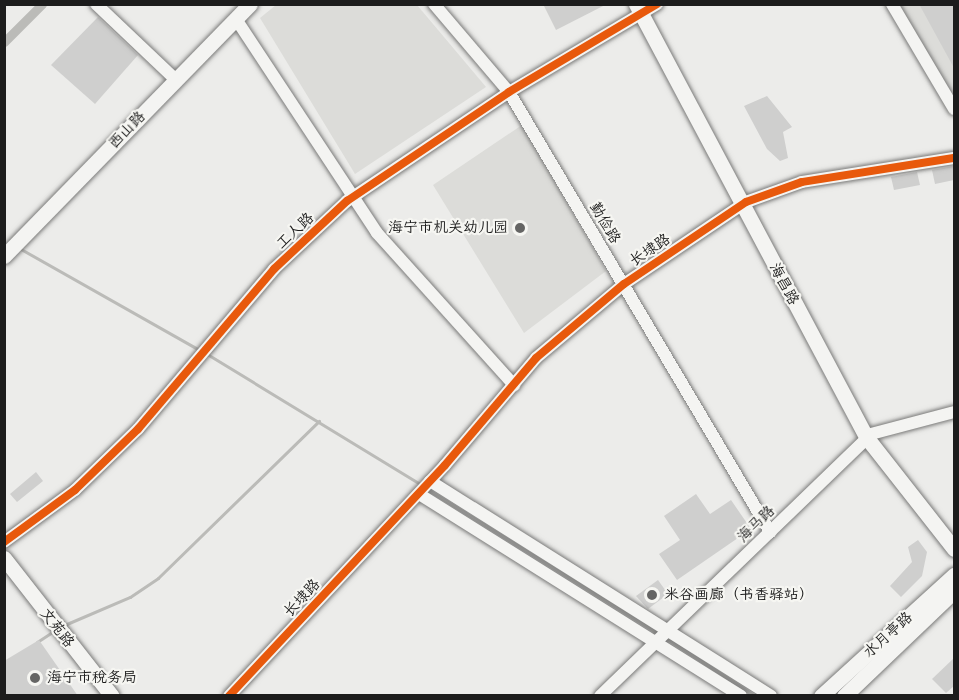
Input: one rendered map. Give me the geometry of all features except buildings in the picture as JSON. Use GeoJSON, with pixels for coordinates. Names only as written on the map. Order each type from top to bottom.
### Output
{"type":"FeatureCollection","features":[{"type":"Feature","properties":{"kind":"main road","name":"西山路"},"geometry":{"type":"LineString","coordinates":[[12,249],[250,4]]}},
{"type":"Feature","properties":{"kind":"main road","name":"海昌路"},"geometry":{"type":"LineString","coordinates":[[644,7],[744,204],[869,436],[954,549]]}},
{"type":"Feature","properties":{"kind":"main road","name":"海昌路"},"geometry":{"type":"LineString","coordinates":[[869,436],[954,537]]}},
{"type":"Feature","properties":{"kind":"main road","name":"文苑路"},"geometry":{"type":"LineString","coordinates":[[4,558],[48,623]]}},
{"type":"Feature","properties":{"kind":"main road","name":"文苑路"},"geometry":{"type":"LineString","coordinates":[[4,572],[63,642],[100,696]]}},
{"type":"Feature","properties":{"kind":"main road","name":"水月亭路"},"geometry":{"type":"LineString","coordinates":[[821,696],[954,575]]}},
{"type":"Feature","properties":{"kind":"main road"},"geometry":{"type":"LineString","coordinates":[[844,696],[954,591]]}},
{"type":"Feature","properties":{"kind":"main road","name":"文苑路"},"geometry":{"type":"LineString","coordinates":[[63,642],[112,696]]}},
{"type":"Feature","properties":{"kind":"street"},"geometry":{"type":"LineString","coordinates":[[96,4],[176,80]]}},
{"type":"Feature","properties":{"kind":"street","name":"勤俭路"},"geometry":{"type":"LineString","coordinates":[[434,4],[509,92],[770,532]]}},
{"type":"Feature","properties":{"kind":"street"},"geometry":{"type":"LineString","coordinates":[[892,4],[954,109]]}},
{"type":"Feature","properties":{"kind":"street","name":"工人路"},"geometry":{"type":"LineString","coordinates":[[4,542],[75,490],[203,352],[274,268],[353,197],[509,92],[644,7]]}},
{"type":"Feature","properties":{"kind":"street"},"geometry":{"type":"LineString","coordinates":[[236,19],[376,233],[514,385]]}},
{"type":"Feature","properties":{"kind":"street","name":"长埭路"},"geometry":{"type":"LineString","coordinates":[[229,696],[430,482],[536,358],[624,284],[744,204],[802,182],[954,158]]}},
{"type":"Feature","properties":{"kind":"street","name":"海马路"},"geometry":{"type":"LineString","coordinates":[[600,696],[869,436],[954,412]]}},
{"type":"Feature","properties":{"kind":"street"},"geometry":{"type":"LineString","coordinates":[[430,482],[662,636],[741,696]]}},
{"type":"Feature","properties":{"kind":"street"},"geometry":{"type":"LineString","coordinates":[[419,493],[662,636],[771,696]]}},
{"type":"Feature","properties":{"kind":"shaded area"},"geometry":{"type":"Polygon","coordinates":[[[276,5],[417,5],[486,87],[355,174],[260,18],[276,5]]]}},
{"type":"Feature","properties":{"kind":"shaded area"},"geometry":{"type":"Polygon","coordinates":[[[899,5],[954,5],[954,105],[899,5]]]}},
{"type":"Feature","properties":{"kind":"shaded area","name":"海宁市机关幼儿园"},"geometry":{"type":"Polygon","coordinates":[[[522,125],[606,271],[524,333],[433,185],[522,125]]]}},
{"type":"Feature","properties":{"kind":"waterway"},"geometry":{"type":"LineString","coordinates":[[4,42],[42,4]]}},
{"type":"Feature","properties":{"kind":"waterway"},"geometry":{"type":"LineString","coordinates":[[19,248],[201,351]]}},
{"type":"Feature","properties":{"kind":"waterway"},"geometry":{"type":"LineString","coordinates":[[207,354],[422,485]]}},
{"type":"Feature","properties":{"kind":"waterway"},"geometry":{"type":"LineString","coordinates":[[62,626],[130,597],[158,578],[319,421]]}},
{"type":"Feature","properties":{"kind":"waterway"},"geometry":{"type":"LineString","coordinates":[[427,489],[661,635]]}},
{"type":"Feature","properties":{"kind":"waterway"},"geometry":{"type":"LineString","coordinates":[[37,642],[54,631]]}},
{"type":"Feature","properties":{"kind":"waterway"},"geometry":{"type":"LineString","coordinates":[[666,638],[755,696]]}},
{"type":"Feature","properties":{"kind":"cycle path"},"geometry":{"type":"LineString","coordinates":[[4,542],[75,490],[138,429],[274,269],[347,201],[509,92],[657,4]]}},
{"type":"Feature","properties":{"kind":"cycle path"},"geometry":{"type":"LineString","coordinates":[[229,696],[445,465],[536,358],[624,284],[746,202],[802,182],[954,158]]}},
{"type":"Feature","properties":{"kind":"place","name":"海宁市机关幼儿园"},"geometry":{"type":"Point","coordinates":[520,228]}},
{"type":"Feature","properties":{"kind":"place","name":"米谷画廊（书香驿站）"},"geometry":{"type":"Point","coordinates":[652,595]}},
{"type":"Feature","properties":{"kind":"place","name":"海宁市税务局"},"geometry":{"type":"Point","coordinates":[35,678]}}]}
